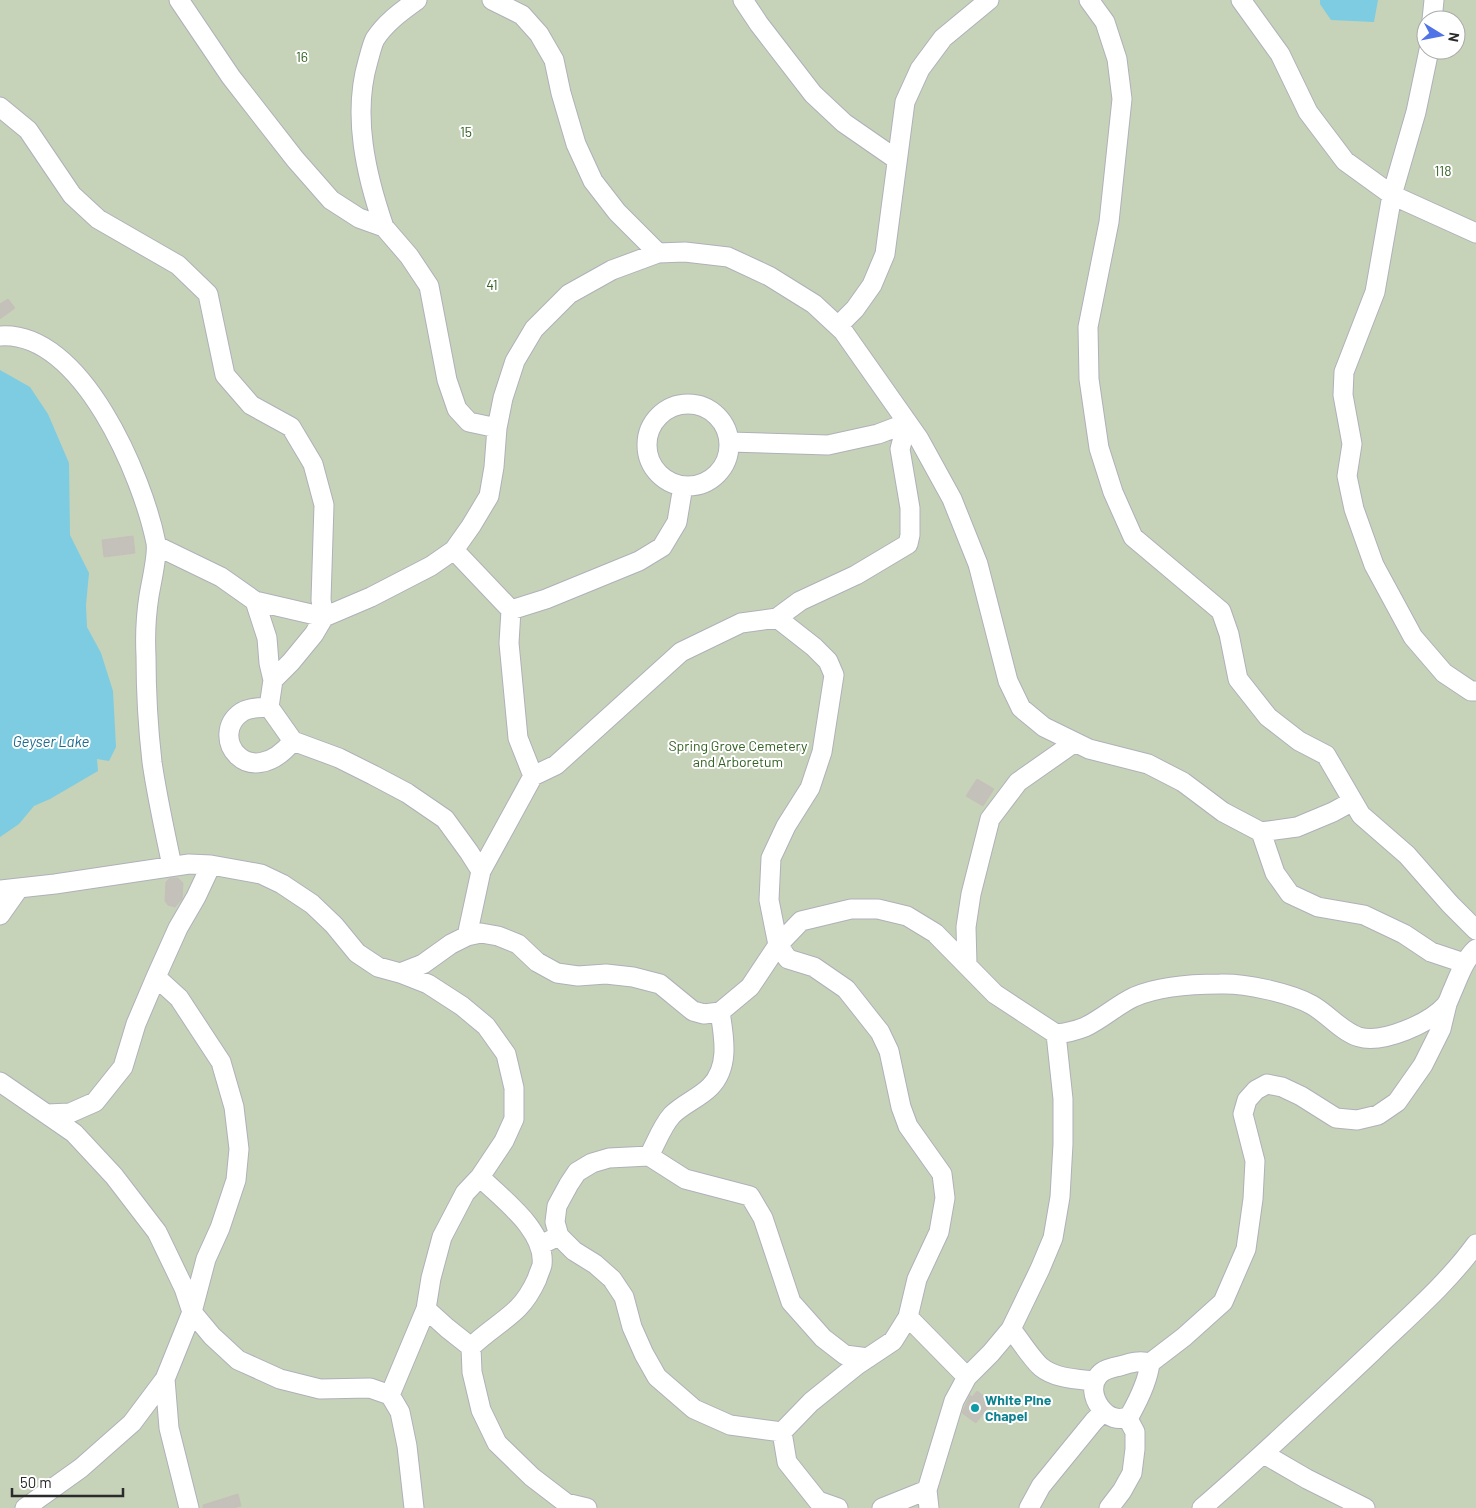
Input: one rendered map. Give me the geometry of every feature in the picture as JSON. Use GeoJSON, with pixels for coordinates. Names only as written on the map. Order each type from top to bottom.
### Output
{"type":"FeatureCollection","features":[{"type":"Feature","properties":{"kind":"street"},"geometry":{"type":"LineString","coordinates":[[179,0],[231,77],[295,159],[331,200],[359,218],[384,227]]}},
{"type":"Feature","properties":{"kind":"street"},"geometry":{"type":"LineString","coordinates":[[417,0],[393,18],[375,40],[366,68],[361,101],[361,134],[384,227],[409,256],[429,286],[447,380],[457,408],[469,422],[497,428]]}},
{"type":"Feature","properties":{"kind":"street"},"geometry":{"type":"LineString","coordinates":[[492,0],[522,15],[539,34],[554,60],[561,93],[576,144],[593,181],[617,212],[658,253]]}},
{"type":"Feature","properties":{"kind":"street"},"geometry":{"type":"LineString","coordinates":[[743,0],[759,24],[813,94],[844,123],[896,159]]}},
{"type":"Feature","properties":{"kind":"street"},"geometry":{"type":"LineString","coordinates":[[838,326],[855,309],[872,285],[885,254],[905,102],[920,69],[943,38],[988,0]]}},
{"type":"Feature","properties":{"kind":"street"},"geometry":{"type":"LineString","coordinates":[[1089,0],[1105,22],[1117,59],[1122,99],[1109,222],[1088,327],[1089,379],[1099,448],[1113,492],[1133,537],[1222,611],[1229,634],[1238,680],[1268,717],[1299,740],[1326,755],[1361,815],[1407,855],[1450,904],[1476,930]]}},
{"type":"Feature","properties":{"kind":"street"},"geometry":{"type":"LineString","coordinates":[[1241,0],[1280,54],[1308,112],[1345,161],[1392,195],[1476,233]]}},
{"type":"Feature","properties":{"kind":"street"},"geometry":{"type":"LineString","coordinates":[[1427,60],[1416,112],[1392,195],[1375,292],[1344,372],[1344,395],[1352,444],[1347,476],[1354,509],[1374,565],[1413,637],[1444,673],[1471,691],[1476,691]]}},
{"type":"Feature","properties":{"kind":"street"},"geometry":{"type":"LineString","coordinates":[[0,107],[28,130],[72,195],[98,219],[178,265],[208,294],[225,375],[251,405],[291,427],[312,464],[324,505],[320,600],[324,617],[314,634],[273,680]]}},
{"type":"Feature","properties":{"kind":"street"},"geometry":{"type":"LineString","coordinates":[[157,546],[221,577],[256,601],[324,617],[371,597],[423,570],[454,550],[472,526],[489,496],[494,467],[497,428],[503,398],[515,361],[534,329],[569,294],[612,270],[658,253],[685,252],[728,257],[769,276],[814,304],[843,330],[918,439],[952,499],[978,564],[1008,681],[1021,708],[1044,728],[1089,749],[1148,764],[1183,782],[1223,812],[1261,832],[1297,827],[1333,812],[1353,800]]}},
{"type":"Feature","properties":{"kind":"street"},"geometry":{"type":"LineString","coordinates":[[0,336],[26,340],[43,348],[71,368],[96,399],[121,443],[145,500],[157,546],[149,599],[146,636],[152,763],[172,866]]}},
{"type":"Feature","properties":{"kind":"street"},"geometry":{"type":"LineString","coordinates":[[692,404],[706,408],[718,416],[726,428],[730,442],[724,467],[715,477],[704,484],[691,487],[683,486],[666,480],[657,472],[650,461],[647,448],[649,434],[655,421],[665,411],[678,405],[692,404]]}},
{"type":"Feature","properties":{"kind":"street"},"geometry":{"type":"LineString","coordinates":[[730,442],[828,445],[878,434],[907,423]]}},
{"type":"Feature","properties":{"kind":"street"},"geometry":{"type":"LineString","coordinates":[[467,936],[481,871],[533,776],[556,765],[681,652],[741,623],[777,618],[800,601],[856,575],[908,544],[910,508],[900,449],[907,423]]}},
{"type":"Feature","properties":{"kind":"street"},"geometry":{"type":"LineString","coordinates":[[511,610],[546,599],[639,561],[662,547],[678,522],[683,486]]}},
{"type":"Feature","properties":{"kind":"street"},"geometry":{"type":"LineString","coordinates":[[454,550],[511,610],[510,643],[518,738],[533,776]]}},
{"type":"Feature","properties":{"kind":"street"},"geometry":{"type":"LineString","coordinates":[[256,601],[267,638],[269,663],[273,680],[269,707],[293,741],[332,755],[373,775],[407,794],[445,819],[481,871]]}},
{"type":"Feature","properties":{"kind":"street"},"geometry":{"type":"LineString","coordinates":[[777,618],[814,647],[828,661],[834,675],[822,752],[810,788],[786,826],[772,858],[769,900],[778,945],[788,959],[814,967],[846,989],[880,1032],[889,1051],[901,1107],[908,1126],[942,1174],[945,1198],[939,1232],[917,1279],[908,1317],[894,1341],[868,1358],[810,1402],[782,1432]]}},
{"type":"Feature","properties":{"kind":"street"},"geometry":{"type":"LineString","coordinates":[[269,707],[253,708],[242,712],[233,722],[230,732],[230,744],[235,754],[244,761],[255,764],[265,762],[276,757],[293,741]]}},
{"type":"Feature","properties":{"kind":"street"},"geometry":{"type":"LineString","coordinates":[[967,964],[966,928],[970,894],[990,819],[1018,782],[1075,742]]}},
{"type":"Feature","properties":{"kind":"street"},"geometry":{"type":"LineString","coordinates":[[1127,1417],[1136,1405],[1149,1371],[1150,1363],[1184,1337],[1223,1302],[1246,1249],[1253,1199],[1254,1161],[1243,1114],[1247,1100],[1256,1090],[1267,1084],[1282,1087],[1336,1118],[1357,1120],[1378,1115],[1397,1102],[1423,1065],[1441,1028],[1447,1004],[1470,956],[1431,952],[1404,934],[1364,916],[1318,907],[1290,894],[1275,873],[1261,832]]}},
{"type":"Feature","properties":{"kind":"street"},"geometry":{"type":"LineString","coordinates":[[47,1114],[70,1113],[95,1102],[123,1067],[136,1024],[156,977],[178,928],[196,897],[211,865]]}},
{"type":"Feature","properties":{"kind":"street"},"geometry":{"type":"LineString","coordinates":[[0,890],[55,884],[172,866],[211,865],[261,874],[282,884],[312,904],[334,925],[357,953],[378,967],[428,984],[462,1006],[486,1026],[506,1054],[514,1088],[514,1120],[504,1141],[465,1194],[442,1237],[431,1278],[426,1309],[390,1395]]}},
{"type":"Feature","properties":{"kind":"street"},"geometry":{"type":"LineString","coordinates":[[0,915],[20,888]]}},
{"type":"Feature","properties":{"kind":"street"},"geometry":{"type":"LineString","coordinates":[[400,973],[423,964],[451,944],[467,936],[481,933],[498,936],[518,944],[537,962],[557,973],[578,976],[606,974],[633,977],[660,984],[693,1010],[704,1014],[720,1012],[750,987],[778,945],[801,921],[851,909],[878,909],[906,916],[935,933],[994,994],[1056,1034],[1086,1026],[1133,998],[1153,990],[1222,983],[1256,987],[1311,1005],[1359,1037],[1376,1039],[1417,1025],[1436,1014],[1447,1004]]}},
{"type":"Feature","properties":{"kind":"street"},"geometry":{"type":"LineString","coordinates":[[25,1508],[81,1468],[132,1423],[165,1379],[192,1312],[206,1259],[220,1228],[236,1180],[239,1149],[234,1107],[221,1062],[179,998],[156,977]]}},
{"type":"Feature","properties":{"kind":"street"},"geometry":{"type":"LineString","coordinates":[[649,1156],[671,1117],[682,1106],[710,1087],[719,1074],[724,1055],[720,1012]]}},
{"type":"Feature","properties":{"kind":"street"},"geometry":{"type":"LineString","coordinates":[[882,1508],[928,1499],[954,1401],[967,1377],[1011,1329],[1053,1238],[1060,1198],[1063,1144],[1062,1100],[1056,1034]]}},
{"type":"Feature","properties":{"kind":"street"},"geometry":{"type":"LineString","coordinates":[[0,1082],[74,1133],[107,1168],[157,1232],[184,1288],[192,1312],[212,1336],[238,1360],[280,1379],[320,1389],[370,1388],[390,1395],[400,1412],[407,1446],[414,1508]]}},
{"type":"Feature","properties":{"kind":"street"},"geometry":{"type":"LineString","coordinates":[[782,1432],[730,1425],[694,1409],[657,1377],[632,1327],[624,1297],[612,1279],[595,1264],[574,1251],[559,1236],[555,1222],[557,1206],[577,1172],[592,1163],[609,1158],[649,1156],[685,1179],[750,1196],[763,1218],[792,1302],[824,1338],[846,1355],[868,1358]]}},
{"type":"Feature","properties":{"kind":"street"},"geometry":{"type":"LineString","coordinates":[[480,1176],[522,1217],[540,1244],[542,1265],[532,1291],[518,1308],[481,1337],[472,1347],[472,1372],[481,1410],[497,1443],[532,1477],[566,1503],[586,1508]]}},
{"type":"Feature","properties":{"kind":"street"},"geometry":{"type":"LineString","coordinates":[[540,1244],[559,1236]]}},
{"type":"Feature","properties":{"kind":"street"},"geometry":{"type":"LineString","coordinates":[[1202,1508],[1264,1454],[1425,1301],[1466,1258],[1476,1244]]}},
{"type":"Feature","properties":{"kind":"street"},"geometry":{"type":"LineString","coordinates":[[426,1309],[472,1347]]}},
{"type":"Feature","properties":{"kind":"street"},"geometry":{"type":"LineString","coordinates":[[908,1317],[967,1377]]}},
{"type":"Feature","properties":{"kind":"street"},"geometry":{"type":"LineString","coordinates":[[1011,1329],[1040,1366],[1053,1374],[1095,1381]]}},
{"type":"Feature","properties":{"kind":"street"},"geometry":{"type":"LineString","coordinates":[[1127,1417],[1112,1416],[1104,1412],[1098,1403],[1094,1391],[1095,1381],[1099,1374],[1109,1369],[1133,1362],[1143,1361],[1150,1363]]}},
{"type":"Feature","properties":{"kind":"street"},"geometry":{"type":"LineString","coordinates":[[165,1379],[170,1428],[189,1508]]}},
{"type":"Feature","properties":{"kind":"street"},"geometry":{"type":"LineString","coordinates":[[1029,1508],[1041,1486],[1094,1421],[1104,1412]]}},
{"type":"Feature","properties":{"kind":"street"},"geometry":{"type":"LineString","coordinates":[[1108,1508],[1122,1491],[1132,1473],[1135,1432],[1127,1417]]}},
{"type":"Feature","properties":{"kind":"street"},"geometry":{"type":"LineString","coordinates":[[782,1432],[786,1462],[818,1505],[838,1508]]}},
{"type":"Feature","properties":{"kind":"street"},"geometry":{"type":"LineString","coordinates":[[1264,1454],[1307,1479],[1365,1508]]}},
{"type":"Feature","properties":{"kind":"green space","name":"Spring Grove Cemetery and Arboretum"},"geometry":{"type":"Polygon","coordinates":[[[0,0],[1476,0],[1476,1508],[0,1508],[0,0]]]}},
{"type":"Feature","properties":{"kind":"water"},"geometry":{"type":"Polygon","coordinates":[[[1320,0],[1378,0],[1374,22],[1331,20],[1320,4],[1320,0]]]}},
{"type":"Feature","properties":{"kind":"water","name":"Geyser Lake"},"geometry":{"type":"Polygon","coordinates":[[[0,370],[30,387],[48,414],[69,463],[70,535],[89,573],[86,605],[87,627],[101,653],[113,691],[116,747],[109,761],[97,759],[98,771],[50,799],[34,806],[19,824],[0,837],[0,370]]]}},
{"type":"Feature","properties":{"kind":"building"},"geometry":{"type":"Polygon","coordinates":[[[8,299],[15,308],[0,319],[0,304],[8,299]]]}},
{"type":"Feature","properties":{"kind":"building"},"geometry":{"type":"Polygon","coordinates":[[[133,536],[135,553],[104,557],[102,540],[133,536]]]}},
{"type":"Feature","properties":{"kind":"building"},"geometry":{"type":"Polygon","coordinates":[[[977,779],[994,789],[983,806],[966,796],[977,779]]]}},
{"type":"Feature","properties":{"kind":"building"},"geometry":{"type":"Polygon","coordinates":[[[170,878],[178,878],[183,883],[182,899],[175,907],[168,905],[165,901],[166,882],[170,878]]]}},
{"type":"Feature","properties":{"kind":"building","name":"White Pine Chapel"},"geometry":{"type":"Polygon","coordinates":[[[977,1391],[992,1402],[976,1423],[962,1413],[970,1395],[972,1397],[977,1391]]]}},
{"type":"Feature","properties":{"kind":"building"},"geometry":{"type":"Polygon","coordinates":[[[238,1494],[241,1506],[234,1508],[203,1508],[203,1505],[238,1494]]]}},
{"type":"Feature","properties":{"kind":"place","name":"White Pine Chapel"},"geometry":{"type":"Point","coordinates":[975,1408]}},
{"type":"Feature","properties":{"kind":"park label","name":"16"},"geometry":{"type":"Point","coordinates":[302,57]}},
{"type":"Feature","properties":{"kind":"park label","name":"15"},"geometry":{"type":"Point","coordinates":[466,132]}},
{"type":"Feature","properties":{"kind":"park label","name":"118"},"geometry":{"type":"Point","coordinates":[1443,171]}},
{"type":"Feature","properties":{"kind":"park label","name":"41"},"geometry":{"type":"Point","coordinates":[492,285]}}]}
